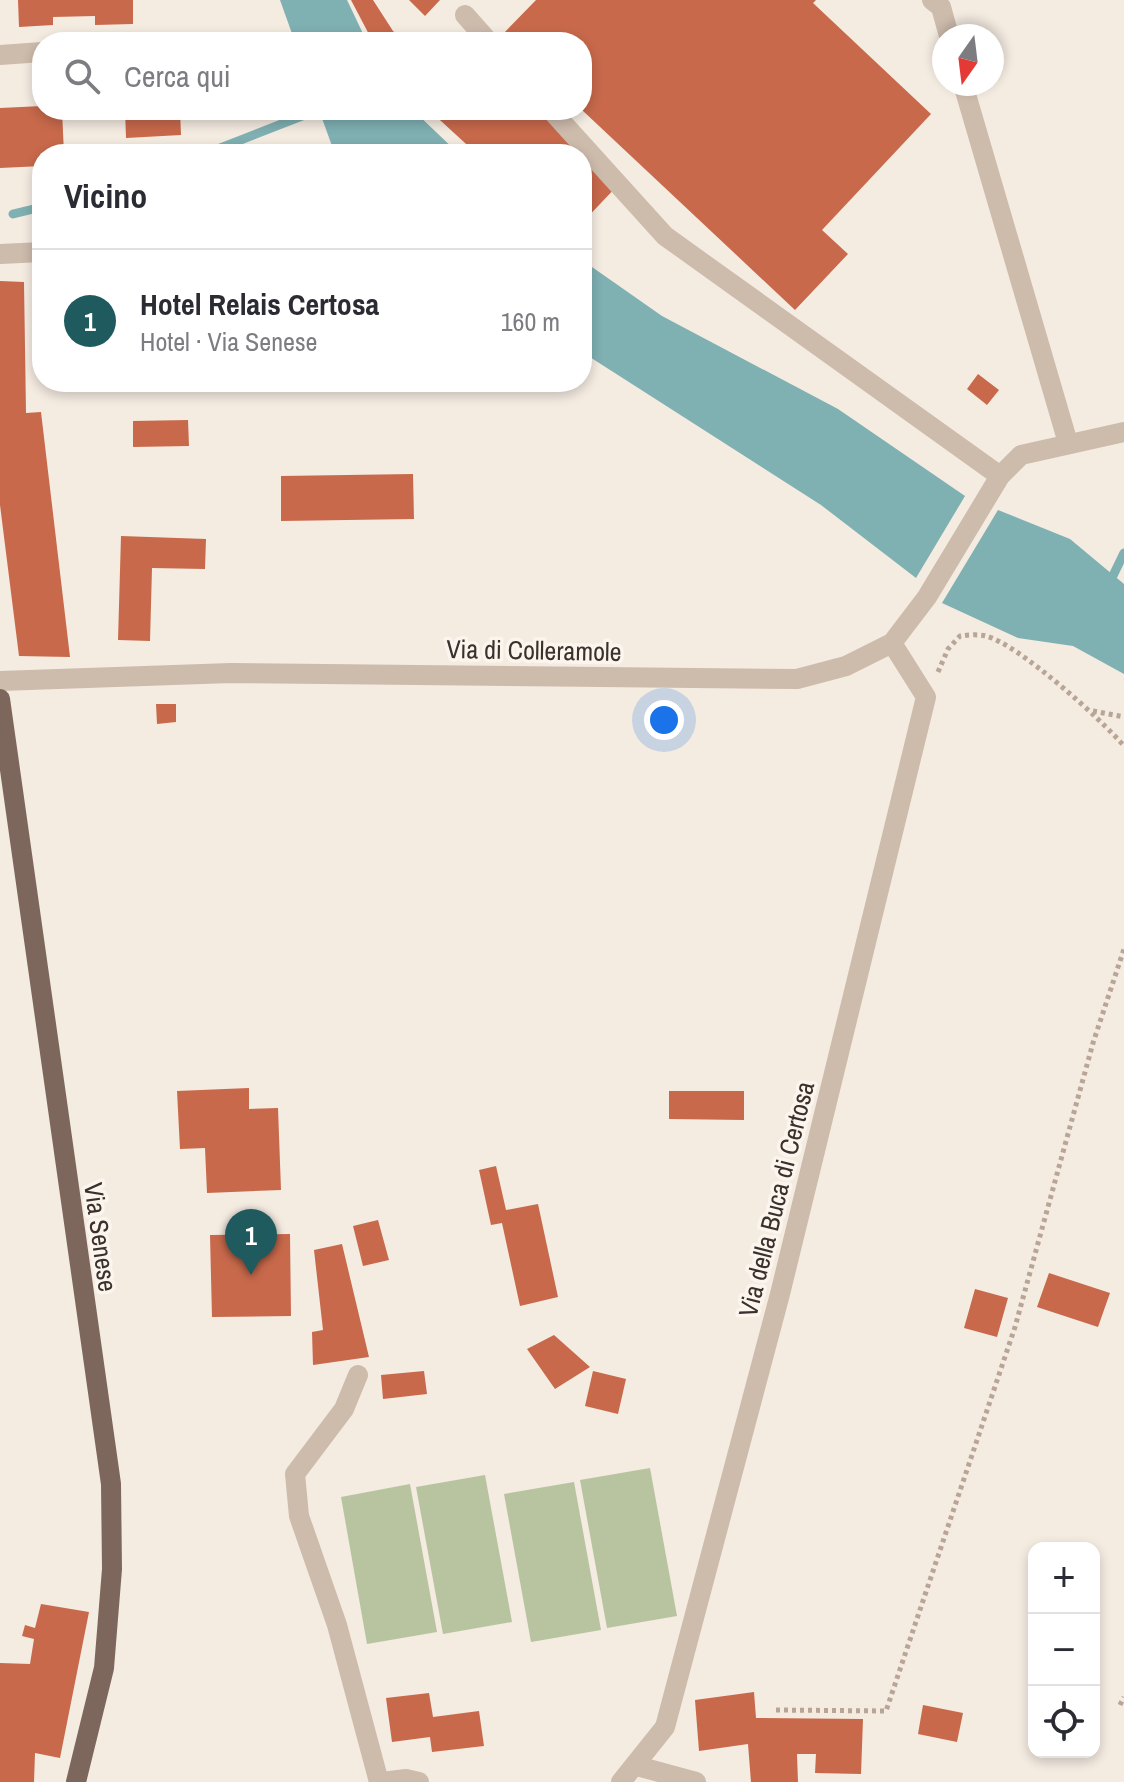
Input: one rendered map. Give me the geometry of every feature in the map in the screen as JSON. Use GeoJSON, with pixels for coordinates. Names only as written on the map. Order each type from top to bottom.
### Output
{"type":"FeatureCollection","features":[{"type":"Feature","properties":{"kind":"main road","name":"Via Senese"},"geometry":{"type":"LineString","coordinates":[[0,699],[111,1484],[112,1569],[104,1668],[76,1782]]}},
{"type":"Feature","properties":{"kind":"street"},"geometry":{"type":"LineString","coordinates":[[932,0],[941,7],[946,24]]}},
{"type":"Feature","properties":{"kind":"street"},"geometry":{"type":"LineString","coordinates":[[465,15],[480,32]]}},
{"type":"Feature","properties":{"kind":"street"},"geometry":{"type":"LineString","coordinates":[[0,55],[32,53]]}},
{"type":"Feature","properties":{"kind":"street"},"geometry":{"type":"LineString","coordinates":[[967,96],[1068,443]]}},
{"type":"Feature","properties":{"kind":"street"},"geometry":{"type":"LineString","coordinates":[[560,120],[582,144]]}},
{"type":"Feature","properties":{"kind":"street"},"geometry":{"type":"LineString","coordinates":[[592,155],[665,236],[1000,476]]}},
{"type":"Feature","properties":{"kind":"street"},"geometry":{"type":"LineString","coordinates":[[0,254],[32,252]]}},
{"type":"Feature","properties":{"kind":"street","name":"Via di Colleramole"},"geometry":{"type":"LineString","coordinates":[[0,681],[231,673],[797,679],[846,666],[892,643],[927,597],[1000,476],[1021,455],[1124,432]]}},
{"type":"Feature","properties":{"kind":"street"},"geometry":{"type":"LineString","coordinates":[[892,643],[926,697]]}},
{"type":"Feature","properties":{"kind":"street","name":"Via della Buca di Certosa"},"geometry":{"type":"LineString","coordinates":[[621,1782],[637,1766],[665,1727],[780,1294],[926,697]]}},
{"type":"Feature","properties":{"kind":"street"},"geometry":{"type":"LineString","coordinates":[[358,1375],[344,1409],[295,1474],[299,1516],[337,1625],[380,1782],[406,1779],[419,1782]]}},
{"type":"Feature","properties":{"kind":"street"},"geometry":{"type":"LineString","coordinates":[[637,1766],[696,1782]]}},
{"type":"Feature","properties":{"kind":"path"},"geometry":{"type":"LineString","coordinates":[[926,697],[948,649],[960,636],[984,635],[1008,645],[1092,711],[1124,746]]}},
{"type":"Feature","properties":{"kind":"path"},"geometry":{"type":"LineString","coordinates":[[1092,711],[1124,717]]}},
{"type":"Feature","properties":{"kind":"path"},"geometry":{"type":"LineString","coordinates":[[776,1710],[886,1711],[1015,1327],[1093,1043],[1124,949]]}},
{"type":"Feature","properties":{"kind":"path"},"geometry":{"type":"LineString","coordinates":[[1120,1705],[1124,1697]]}},
{"type":"Feature","properties":{"kind":"green space"},"geometry":{"type":"Polygon","coordinates":[[[650,1468],[677,1616],[607,1628],[580,1480],[650,1468]]]}},
{"type":"Feature","properties":{"kind":"green space"},"geometry":{"type":"Polygon","coordinates":[[[485,1475],[512,1622],[443,1634],[416,1487],[485,1475]]]}},
{"type":"Feature","properties":{"kind":"green space"},"geometry":{"type":"Polygon","coordinates":[[[574,1482],[601,1630],[531,1642],[504,1494],[574,1482]]]}},
{"type":"Feature","properties":{"kind":"green space"},"geometry":{"type":"Polygon","coordinates":[[[410,1484],[437,1632],[367,1644],[341,1497],[410,1484]]]}},
{"type":"Feature","properties":{"kind":"water"},"geometry":{"type":"Polygon","coordinates":[[[280,0],[347,0],[362,32],[291,32],[280,0]]]}},
{"type":"Feature","properties":{"kind":"water"},"geometry":{"type":"Polygon","coordinates":[[[323,120],[423,120],[449,144],[331,144],[323,120]]]}},
{"type":"Feature","properties":{"kind":"water"},"geometry":{"type":"Polygon","coordinates":[[[592,267],[662,316],[838,409],[965,496],[916,578],[821,505],[592,358],[592,267]]]}},
{"type":"Feature","properties":{"kind":"water"},"geometry":{"type":"Polygon","coordinates":[[[998,510],[1070,539],[1124,584],[1124,674],[1073,646],[1018,638],[942,603],[998,510]]]}},
{"type":"Feature","properties":{"kind":"building"},"geometry":{"type":"Polygon","coordinates":[[[18,0],[133,0],[133,24],[95,25],[95,16],[53,17],[53,25],[19,27],[18,0]]]}},
{"type":"Feature","properties":{"kind":"building"},"geometry":{"type":"Polygon","coordinates":[[[351,0],[373,0],[394,32],[368,32],[351,0]]]}},
{"type":"Feature","properties":{"kind":"building"},"geometry":{"type":"Polygon","coordinates":[[[409,0],[440,0],[425,16],[409,0]]]}},
{"type":"Feature","properties":{"kind":"building"},"geometry":{"type":"Polygon","coordinates":[[[536,0],[816,0],[813,3],[931,114],[822,230],[848,254],[795,310],[592,119],[592,32],[505,32],[536,0]]]}},
{"type":"Feature","properties":{"kind":"building"},"geometry":{"type":"Polygon","coordinates":[[[32,106],[32,120],[62,120],[64,144],[32,144],[32,166],[0,168],[0,108],[32,106]]]}},
{"type":"Feature","properties":{"kind":"building"},"geometry":{"type":"Polygon","coordinates":[[[125,120],[180,120],[181,135],[126,138],[125,120]]]}},
{"type":"Feature","properties":{"kind":"building"},"geometry":{"type":"Polygon","coordinates":[[[440,120],[548,120],[574,144],[466,144],[440,120]]]}},
{"type":"Feature","properties":{"kind":"building"},"geometry":{"type":"Polygon","coordinates":[[[592,161],[618,185],[592,212],[592,161]]]}},
{"type":"Feature","properties":{"kind":"building"},"geometry":{"type":"Polygon","coordinates":[[[0,281],[24,282],[26,413],[41,412],[70,657],[19,656],[0,505],[0,281]]]}},
{"type":"Feature","properties":{"kind":"building"},"geometry":{"type":"Polygon","coordinates":[[[978,374],[999,390],[987,405],[967,389],[978,374]]]}},
{"type":"Feature","properties":{"kind":"building"},"geometry":{"type":"Polygon","coordinates":[[[188,420],[189,446],[133,447],[133,421],[188,420]]]}},
{"type":"Feature","properties":{"kind":"building"},"geometry":{"type":"Polygon","coordinates":[[[413,474],[414,519],[281,521],[281,476],[413,474]]]}},
{"type":"Feature","properties":{"kind":"building"},"geometry":{"type":"Polygon","coordinates":[[[121,536],[206,539],[205,569],[152,568],[150,641],[118,640],[121,536]]]}},
{"type":"Feature","properties":{"kind":"building"},"geometry":{"type":"Polygon","coordinates":[[[156,704],[176,704],[176,722],[157,724],[156,704]]]}},
{"type":"Feature","properties":{"kind":"building"},"geometry":{"type":"Polygon","coordinates":[[[249,1088],[249,1109],[278,1108],[281,1190],[207,1193],[205,1148],[180,1149],[177,1091],[249,1088]]]}},
{"type":"Feature","properties":{"kind":"building"},"geometry":{"type":"Polygon","coordinates":[[[669,1091],[744,1091],[744,1120],[669,1119],[669,1091]]]}},
{"type":"Feature","properties":{"kind":"building"},"geometry":{"type":"Polygon","coordinates":[[[496,1166],[506,1210],[538,1204],[558,1297],[520,1306],[502,1223],[491,1225],[479,1170],[496,1166]]]}},
{"type":"Feature","properties":{"kind":"building"},"geometry":{"type":"Polygon","coordinates":[[[378,1220],[389,1260],[363,1266],[353,1226],[378,1220]]]}},
{"type":"Feature","properties":{"kind":"building"},"geometry":{"type":"Polygon","coordinates":[[[290,1234],[291,1316],[212,1317],[210,1235],[290,1234]]]}},
{"type":"Feature","properties":{"kind":"building"},"geometry":{"type":"Polygon","coordinates":[[[342,1244],[369,1357],[313,1365],[312,1332],[323,1330],[314,1250],[342,1244]]]}},
{"type":"Feature","properties":{"kind":"building"},"geometry":{"type":"Polygon","coordinates":[[[1049,1273],[1110,1293],[1098,1327],[1037,1307],[1049,1273]]]}},
{"type":"Feature","properties":{"kind":"building"},"geometry":{"type":"Polygon","coordinates":[[[975,1289],[1008,1298],[997,1337],[964,1328],[975,1289]]]}},
{"type":"Feature","properties":{"kind":"building"},"geometry":{"type":"Polygon","coordinates":[[[554,1335],[590,1367],[555,1389],[527,1349],[554,1335]]]}},
{"type":"Feature","properties":{"kind":"building"},"geometry":{"type":"Polygon","coordinates":[[[424,1371],[427,1394],[383,1399],[381,1375],[424,1371]]]}},
{"type":"Feature","properties":{"kind":"building"},"geometry":{"type":"Polygon","coordinates":[[[593,1371],[626,1379],[618,1414],[585,1406],[593,1371]]]}},
{"type":"Feature","properties":{"kind":"building"},"geometry":{"type":"Polygon","coordinates":[[[41,1604],[89,1612],[60,1758],[35,1753],[34,1782],[0,1782],[0,1663],[30,1664],[34,1639],[22,1636],[25,1625],[35,1628],[41,1604]]]}},
{"type":"Feature","properties":{"kind":"building"},"geometry":{"type":"Polygon","coordinates":[[[754,1692],[756,1718],[863,1719],[861,1774],[815,1773],[816,1754],[797,1754],[798,1782],[751,1782],[748,1744],[699,1751],[695,1700],[754,1692]]]}},
{"type":"Feature","properties":{"kind":"building"},"geometry":{"type":"Polygon","coordinates":[[[429,1693],[433,1717],[479,1711],[484,1746],[432,1752],[430,1737],[392,1742],[386,1698],[429,1693]]]}},
{"type":"Feature","properties":{"kind":"building"},"geometry":{"type":"Polygon","coordinates":[[[923,1705],[963,1713],[957,1742],[918,1734],[923,1705]]]}},
{"type":"Feature","properties":{"kind":"waterway"},"geometry":{"type":"LineString","coordinates":[[230,144],[292,120]]}},
{"type":"Feature","properties":{"kind":"waterway"},"geometry":{"type":"LineString","coordinates":[[13,214],[32,209]]}},
{"type":"Feature","properties":{"kind":"waterway"},"geometry":{"type":"LineString","coordinates":[[1108,586],[1124,553]]}},
{"type":"Feature","properties":{"kind":"place","name":"Hotel Relais Certosa"},"geometry":{"type":"Point","coordinates":[251,1275]}}]}
